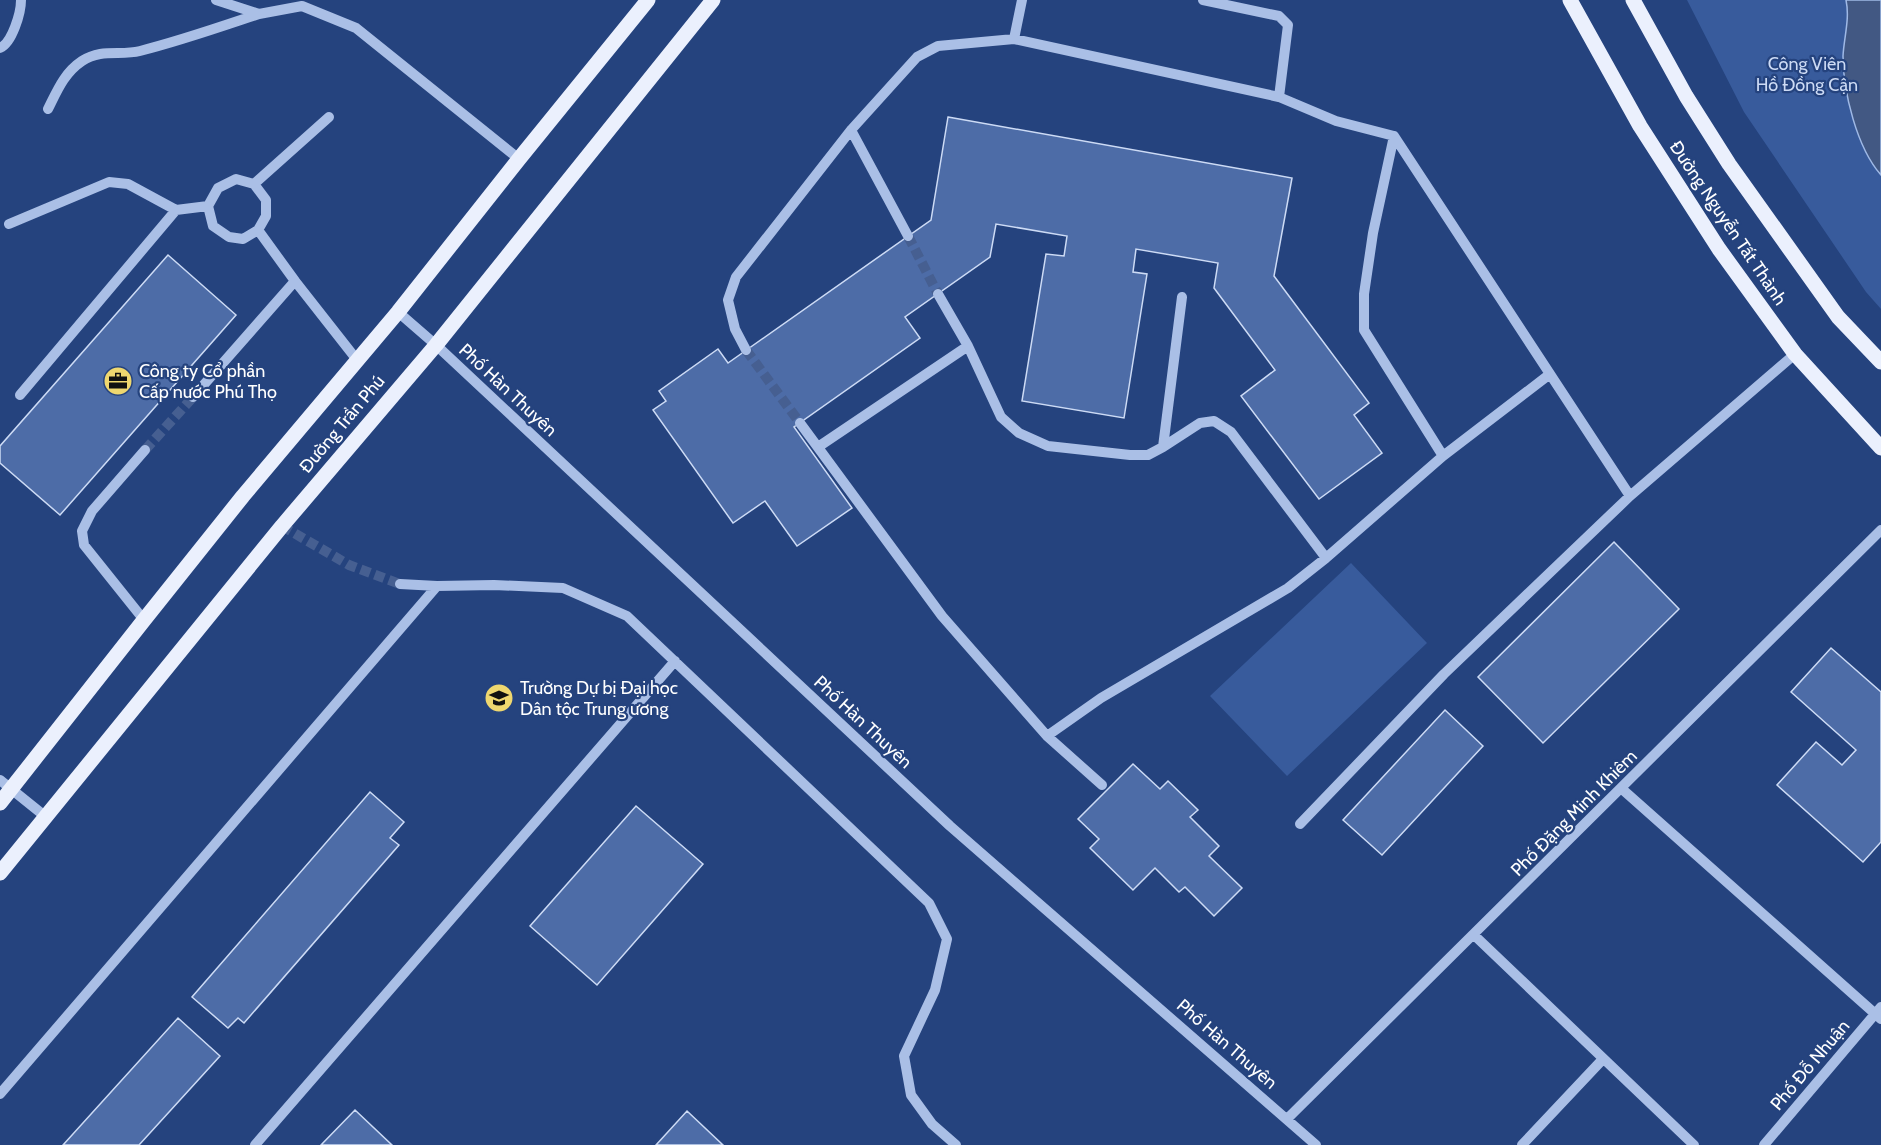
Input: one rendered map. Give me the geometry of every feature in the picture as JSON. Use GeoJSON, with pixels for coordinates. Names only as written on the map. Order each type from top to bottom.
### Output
{"type":"FeatureCollection","features":[{"type":"Feature","properties":{"kind":"main road","name":"Đường Trần Phú"},"geometry":{"type":"LineString","coordinates":[[0,803],[6,785],[398,312],[648,0]]}},
{"type":"Feature","properties":{"kind":"main road","name":"Đường Trần Phú"},"geometry":{"type":"LineString","coordinates":[[0,873],[282,526],[436,345],[713,0]]}},
{"type":"Feature","properties":{"kind":"main road","name":"Đường Nguyễn Tất Thành"},"geometry":{"type":"LineString","coordinates":[[1570,0],[1640,126],[1744,285],[1795,354],[1881,447]]}},
{"type":"Feature","properties":{"kind":"main road","name":"Đường Nguyễn Tất Thành"},"geometry":{"type":"LineString","coordinates":[[1632,0],[1686,96],[1729,164],[1838,317],[1881,362]]}},
{"type":"Feature","properties":{"kind":"street"},"geometry":{"type":"LineString","coordinates":[[0,48],[5,46],[16,25],[21,0]]}},
{"type":"Feature","properties":{"kind":"street"},"geometry":{"type":"LineString","coordinates":[[216,0],[260,14]]}},
{"type":"Feature","properties":{"kind":"street"},"geometry":{"type":"LineString","coordinates":[[1014,39],[1022,0]]}},
{"type":"Feature","properties":{"kind":"street"},"geometry":{"type":"LineString","coordinates":[[1203,0],[1279,16],[1288,25],[1279,97]]}},
{"type":"Feature","properties":{"kind":"street"},"geometry":{"type":"LineString","coordinates":[[48,109],[64,78],[82,61],[106,52],[136,52],[302,3],[356,28],[519,159]]}},
{"type":"Feature","properties":{"kind":"street"},"geometry":{"type":"LineString","coordinates":[[746,350],[735,329],[728,300],[736,277],[851,130],[917,57],[938,46],[1014,39],[1279,97],[1336,121],[1394,136],[1630,496]]}},
{"type":"Feature","properties":{"kind":"street"},"geometry":{"type":"LineString","coordinates":[[254,184],[328,117]]}},
{"type":"Feature","properties":{"kind":"street"},"geometry":{"type":"LineString","coordinates":[[851,130],[908,236]]}},
{"type":"Feature","properties":{"kind":"street"},"geometry":{"type":"LineString","coordinates":[[1394,136],[1373,233],[1364,294],[1364,330],[1443,456]]}},
{"type":"Feature","properties":{"kind":"street"},"geometry":{"type":"LineString","coordinates":[[236,179],[254,184],[266,200],[266,216],[258,230],[243,239],[229,237],[213,226],[208,206],[218,188],[236,179]]}},
{"type":"Feature","properties":{"kind":"street"},"geometry":{"type":"LineString","coordinates":[[9,224],[109,182],[128,184],[177,210],[208,206]]}},
{"type":"Feature","properties":{"kind":"street"},"geometry":{"type":"LineString","coordinates":[[20,395],[177,210]]}},
{"type":"Feature","properties":{"kind":"street"},"geometry":{"type":"LineString","coordinates":[[258,230],[295,282],[357,360]]}},
{"type":"Feature","properties":{"kind":"street"},"geometry":{"type":"LineString","coordinates":[[193,397],[295,282]]}},
{"type":"Feature","properties":{"kind":"street"},"geometry":{"type":"LineString","coordinates":[[938,294],[968,346],[1001,417],[1018,434],[1048,446],[1130,455],[1148,454],[1200,423],[1214,421],[1232,432],[1326,558]]}},
{"type":"Feature","properties":{"kind":"street"},"geometry":{"type":"LineString","coordinates":[[1162,447],[1182,297]]}},
{"type":"Feature","properties":{"kind":"street","name":"Phố Hàn Thuyên"},"geometry":{"type":"LineString","coordinates":[[398,312],[950,826],[1288,1118],[1316,1145]]}},
{"type":"Feature","properties":{"kind":"street"},"geometry":{"type":"LineString","coordinates":[[818,447],[968,346]]}},
{"type":"Feature","properties":{"kind":"street"},"geometry":{"type":"LineString","coordinates":[[1300,824],[1443,674],[1630,496],[1795,354]]}},
{"type":"Feature","properties":{"kind":"street"},"geometry":{"type":"LineString","coordinates":[[1047,736],[1101,698],[1288,588],[1443,456],[1550,374]]}},
{"type":"Feature","properties":{"kind":"street"},"geometry":{"type":"LineString","coordinates":[[800,423],[942,616],[1047,736],[1102,786]]}},
{"type":"Feature","properties":{"kind":"street"},"geometry":{"type":"LineString","coordinates":[[144,620],[84,544],[82,531],[92,512],[145,450]]}},
{"type":"Feature","properties":{"kind":"street","name":"Phố Đặng Minh Khiêm"},"geometry":{"type":"LineString","coordinates":[[1288,1118],[1881,530]]}},
{"type":"Feature","properties":{"kind":"street"},"geometry":{"type":"LineString","coordinates":[[400,584],[563,588],[627,616],[929,903],[947,939],[935,990],[904,1056],[911,1095],[932,1124],[956,1145]]}},
{"type":"Feature","properties":{"kind":"street"},"geometry":{"type":"LineString","coordinates":[[0,1094],[437,586]]}},
{"type":"Feature","properties":{"kind":"street"},"geometry":{"type":"LineString","coordinates":[[255,1145],[675,661]]}},
{"type":"Feature","properties":{"kind":"street"},"geometry":{"type":"LineString","coordinates":[[6,785],[46,817]]}},
{"type":"Feature","properties":{"kind":"street"},"geometry":{"type":"LineString","coordinates":[[1622,789],[1879,1014]]}},
{"type":"Feature","properties":{"kind":"street"},"geometry":{"type":"LineString","coordinates":[[1474,935],[1694,1145]]}},
{"type":"Feature","properties":{"kind":"street","name":"Phố Đỗ Nhuận"},"geometry":{"type":"LineString","coordinates":[[1764,1145],[1879,1014]]}},
{"type":"Feature","properties":{"kind":"street"},"geometry":{"type":"LineString","coordinates":[[1522,1145],[1603,1059]]}},
{"type":"Feature","properties":{"kind":"green space","name":"Công Viên Hồ Đồng Cận"},"geometry":{"type":"Polygon","coordinates":[[[1687,0],[1881,0],[1881,309],[1866,292],[1744,112],[1687,0]]]}},
{"type":"Feature","properties":{"kind":"green space"},"geometry":{"type":"Polygon","coordinates":[[[1351,563],[1427,643],[1287,776],[1210,696],[1351,563]]]}},
{"type":"Feature","properties":{"kind":"shaded area"},"geometry":{"type":"Polygon","coordinates":[[[1846,0],[1881,0],[1881,175],[1872,164],[1858,135],[1849,102],[1843,56],[1847,21],[1846,0]]]}},
{"type":"Feature","properties":{"kind":"building"},"geometry":{"type":"Polygon","coordinates":[[[948,117],[1292,178],[1274,276],[1369,403],[1354,415],[1382,453],[1319,499],[1241,396],[1275,370],[1214,288],[1218,263],[1136,249],[1133,272],[1147,274],[1124,418],[1022,401],[1046,254],[1064,256],[1067,236],[996,224],[990,257],[905,317],[920,338],[794,427],[852,508],[797,546],[765,501],[733,523],[653,410],[666,401],[659,391],[718,349],[728,363],[931,220],[948,117]]]}},
{"type":"Feature","properties":{"kind":"building","name":"Công ty Cổ phần Cấp nước Phú Thọ"},"geometry":{"type":"Polygon","coordinates":[[[168,255],[236,315],[60,515],[0,463],[0,446],[168,255]]]}},
{"type":"Feature","properties":{"kind":"building"},"geometry":{"type":"Polygon","coordinates":[[[1614,542],[1679,609],[1543,743],[1478,677],[1614,542]]]}},
{"type":"Feature","properties":{"kind":"building"},"geometry":{"type":"Polygon","coordinates":[[[1831,648],[1881,692],[1881,842],[1863,862],[1777,785],[1816,742],[1842,765],[1856,750],[1791,692],[1831,648]]]}},
{"type":"Feature","properties":{"kind":"building"},"geometry":{"type":"Polygon","coordinates":[[[1445,710],[1483,746],[1382,855],[1343,820],[1445,710]]]}},
{"type":"Feature","properties":{"kind":"building"},"geometry":{"type":"Polygon","coordinates":[[[1133,764],[1160,789],[1168,781],[1198,810],[1190,817],[1219,846],[1209,856],[1242,888],[1214,916],[1185,887],[1179,892],[1155,868],[1133,890],[1090,848],[1099,839],[1078,819],[1133,764]]]}},
{"type":"Feature","properties":{"kind":"building"},"geometry":{"type":"Polygon","coordinates":[[[370,792],[404,822],[390,838],[399,845],[244,1023],[238,1018],[228,1028],[192,997],[370,792]]]}},
{"type":"Feature","properties":{"kind":"building"},"geometry":{"type":"Polygon","coordinates":[[[636,806],[703,864],[597,985],[530,926],[636,806]]]}},
{"type":"Feature","properties":{"kind":"building"},"geometry":{"type":"Polygon","coordinates":[[[178,1018],[220,1056],[139,1145],[63,1145],[178,1018]]]}},
{"type":"Feature","properties":{"kind":"building"},"geometry":{"type":"Polygon","coordinates":[[[355,1110],[392,1145],[321,1145],[355,1110]]]}},
{"type":"Feature","properties":{"kind":"building"},"geometry":{"type":"Polygon","coordinates":[[[687,1111],[723,1145],[656,1145],[687,1111]]]}},
{"type":"Feature","properties":{"kind":"tunnel"},"geometry":{"type":"LineString","coordinates":[[908,236],[938,294]]}},
{"type":"Feature","properties":{"kind":"tunnel"},"geometry":{"type":"LineString","coordinates":[[746,350],[800,423]]}},
{"type":"Feature","properties":{"kind":"tunnel"},"geometry":{"type":"LineString","coordinates":[[145,450],[193,397]]}},
{"type":"Feature","properties":{"kind":"tunnel"},"geometry":{"type":"LineString","coordinates":[[282,526],[349,565],[400,584]]}},
{"type":"Feature","properties":{"kind":"place","name":"Công ty Cổ phần Cấp nước Phú Thọ"},"geometry":{"type":"Point","coordinates":[118,381]}},
{"type":"Feature","properties":{"kind":"place","name":"Trường Dự bị Đại học Dân tộc Trung ương"},"geometry":{"type":"Point","coordinates":[499,698]}}]}
